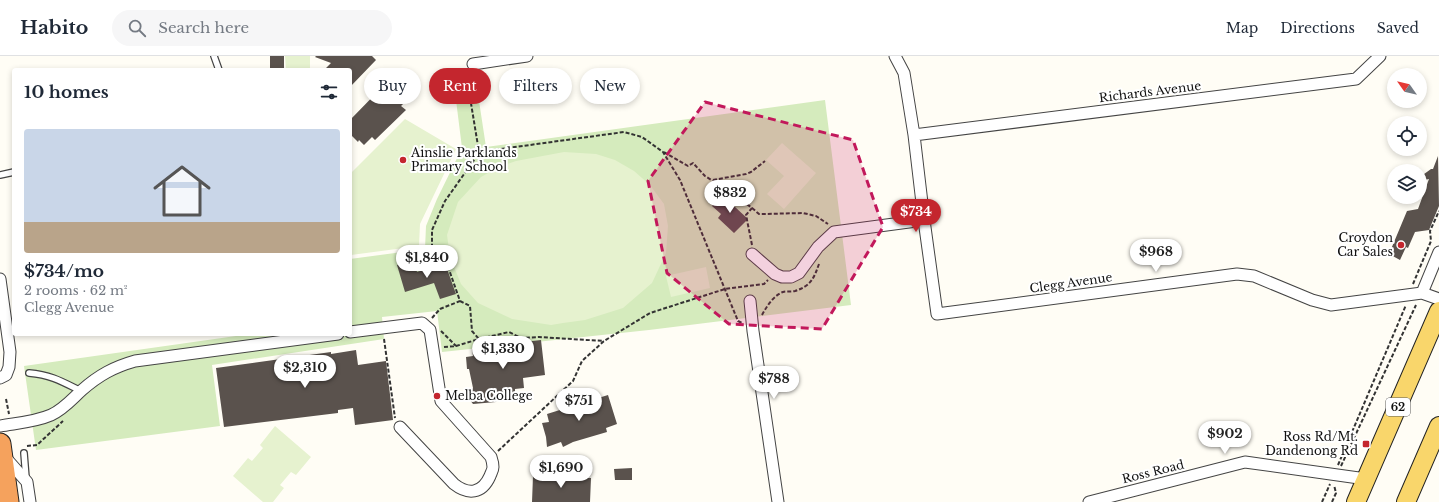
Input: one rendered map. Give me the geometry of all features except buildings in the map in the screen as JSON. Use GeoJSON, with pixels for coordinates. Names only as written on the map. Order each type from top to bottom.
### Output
{"type":"FeatureCollection","features":[{"type":"Feature","properties":{"kind":"highway"},"geometry":{"type":"LineString","coordinates":[[1,449],[8,502]]}},
{"type":"Feature","properties":{"kind":"main road","name":"62"},"geometry":{"type":"LineString","coordinates":[[1356,502],[1439,311]]}},
{"type":"Feature","properties":{"kind":"main road"},"geometry":{"type":"LineString","coordinates":[[1406,502],[1439,426]]}},
{"type":"Feature","properties":{"kind":"street"},"geometry":{"type":"LineString","coordinates":[[473,64],[527,56]]}},
{"type":"Feature","properties":{"kind":"street"},"geometry":{"type":"LineString","coordinates":[[752,254],[774,274],[782,277],[791,277],[799,273],[818,247],[834,232],[924,220],[914,135],[904,73],[895,56]]}},
{"type":"Feature","properties":{"kind":"street","name":"Richards Avenue"},"geometry":{"type":"LineString","coordinates":[[914,135],[1356,79],[1380,56]]}},
{"type":"Feature","properties":{"kind":"street","name":"Clegg Avenue"},"geometry":{"type":"LineString","coordinates":[[924,220],[937,314],[1237,274],[1254,276],[1312,300],[1331,305],[1416,294],[1439,298]]}},
{"type":"Feature","properties":{"kind":"street"},"geometry":{"type":"LineString","coordinates":[[1416,294],[1439,252]]}},
{"type":"Feature","properties":{"kind":"street"},"geometry":{"type":"LineString","coordinates":[[0,279],[10,352],[9,367],[6,375],[0,378]]}},
{"type":"Feature","properties":{"kind":"street"},"geometry":{"type":"LineString","coordinates":[[750,301],[778,502]]}},
{"type":"Feature","properties":{"kind":"street"},"geometry":{"type":"LineString","coordinates":[[352,332],[432,323],[430,330],[432,349],[441,401],[491,457],[493,468],[488,481],[478,490],[469,492],[460,489],[400,427]]}},
{"type":"Feature","properties":{"kind":"street"},"geometry":{"type":"LineString","coordinates":[[0,426],[30,421],[51,415],[67,405],[102,374],[120,365],[135,361],[323,336]]}},
{"type":"Feature","properties":{"kind":"street"},"geometry":{"type":"LineString","coordinates":[[1,449],[27,482],[30,502]]}},
{"type":"Feature","properties":{"kind":"street","name":"Ross Road"},"geometry":{"type":"LineString","coordinates":[[1089,502],[1110,499],[1245,462],[1366,479]]}},
{"type":"Feature","properties":{"kind":"lane"},"geometry":{"type":"LineString","coordinates":[[214,56],[218,68]]}},
{"type":"Feature","properties":{"kind":"lane"},"geometry":{"type":"LineString","coordinates":[[0,175],[12,172]]}},
{"type":"Feature","properties":{"kind":"lane"},"geometry":{"type":"LineString","coordinates":[[29,373],[57,378],[81,391]]}},
{"type":"Feature","properties":{"kind":"lane"},"geometry":{"type":"LineString","coordinates":[[24,453],[27,482]]}},
{"type":"Feature","properties":{"kind":"path"},"geometry":{"type":"LineString","coordinates":[[471,104],[479,152],[445,201],[432,230],[432,250],[446,261],[460,301],[470,306],[472,331],[479,339]]}},
{"type":"Feature","properties":{"kind":"path"},"geometry":{"type":"LineString","coordinates":[[479,152],[624,132],[642,137],[663,152],[688,166],[693,164],[705,176],[734,194],[752,208],[746,215],[752,243],[752,254]]}},
{"type":"Feature","properties":{"kind":"path"},"geometry":{"type":"LineString","coordinates":[[663,152],[680,180],[738,321],[753,331]]}},
{"type":"Feature","properties":{"kind":"path"},"geometry":{"type":"LineString","coordinates":[[712,180],[746,174],[765,162]]}},
{"type":"Feature","properties":{"kind":"path"},"geometry":{"type":"LineString","coordinates":[[1322,502],[1416,294],[1413,283],[1430,241],[1430,231],[1439,211]]}},
{"type":"Feature","properties":{"kind":"path"},"geometry":{"type":"LineString","coordinates":[[491,457],[573,381],[582,361],[604,341],[650,313],[725,289],[764,284],[774,274]]}},
{"type":"Feature","properties":{"kind":"path"},"geometry":{"type":"LineString","coordinates":[[1332,502],[1336,493],[1334,482],[1335,475],[1416,294]]}},
{"type":"Feature","properties":{"kind":"path"},"geometry":{"type":"LineString","coordinates":[[456,346],[432,323],[440,309],[460,301]]}},
{"type":"Feature","properties":{"kind":"path"},"geometry":{"type":"LineString","coordinates":[[382,328],[395,418],[400,427]]}},
{"type":"Feature","properties":{"kind":"path"},"geometry":{"type":"LineString","coordinates":[[432,349],[456,346],[509,332],[521,338],[539,337],[604,341]]}},
{"type":"Feature","properties":{"kind":"path"},"geometry":{"type":"LineString","coordinates":[[23,446],[37,445],[66,418]]}},
{"type":"Feature","properties":{"kind":"highlighted area"},"geometry":{"type":"Polygon","coordinates":[[[705,102],[853,140],[883,227],[822,329],[729,324],[667,273],[648,181],[705,102]]]}},
{"type":"Feature","properties":{"kind":"green space"},"geometry":{"type":"Polygon","coordinates":[[[285,56],[310,56],[310,68],[286,68],[285,56]]]}},
{"type":"Feature","properties":{"kind":"green space"},"geometry":{"type":"Polygon","coordinates":[[[825,100],[851,305],[649,330],[442,352],[437,311],[382,317],[384,339],[212,365],[220,426],[36,450],[24,366],[236,336],[352,336],[352,259],[425,249],[426,226],[437,199],[462,148],[456,104],[479,104],[486,147],[825,100]]]}},
{"type":"Feature","properties":{"kind":"green space"},"geometry":{"type":"Polygon","coordinates":[[[405,119],[456,149],[420,224],[419,246],[352,255],[352,172],[405,119]]]}},
{"type":"Feature","properties":{"kind":"green space"},"geometry":{"type":"Polygon","coordinates":[[[782,143],[816,173],[784,209],[767,194],[784,176],[766,160],[782,143]]]}},
{"type":"Feature","properties":{"kind":"green space"},"geometry":{"type":"Polygon","coordinates":[[[564,152],[596,154],[615,160],[634,171],[650,185],[664,204],[668,226],[666,253],[652,283],[623,308],[585,320],[551,325],[512,319],[478,303],[461,284],[450,257],[447,235],[458,202],[481,177],[499,167],[516,161],[564,152]]]}},
{"type":"Feature","properties":{"kind":"green space"},"geometry":{"type":"Polygon","coordinates":[[[706,267],[710,288],[671,297],[666,276],[706,267]]]}},
{"type":"Feature","properties":{"kind":"green space"},"geometry":{"type":"Polygon","coordinates":[[[275,426],[311,457],[296,475],[291,472],[280,485],[284,488],[273,502],[263,502],[233,476],[248,458],[252,461],[263,448],[260,445],[275,426]]]}},
{"type":"Feature","properties":{"kind":"place","name":"Ainslie Parklands Primary School"},"geometry":{"type":"Point","coordinates":[403,160]}},
{"type":"Feature","properties":{"kind":"place","name":"Croydon Car Sales"},"geometry":{"type":"Point","coordinates":[1401,245]}},
{"type":"Feature","properties":{"kind":"place","name":"Melba College"},"geometry":{"type":"Point","coordinates":[437,396]}},
{"type":"Feature","properties":{"kind":"place","name":"Ross Rd/Mt. Dandenong Rd"},"geometry":{"type":"Point","coordinates":[1366,444]}}]}
